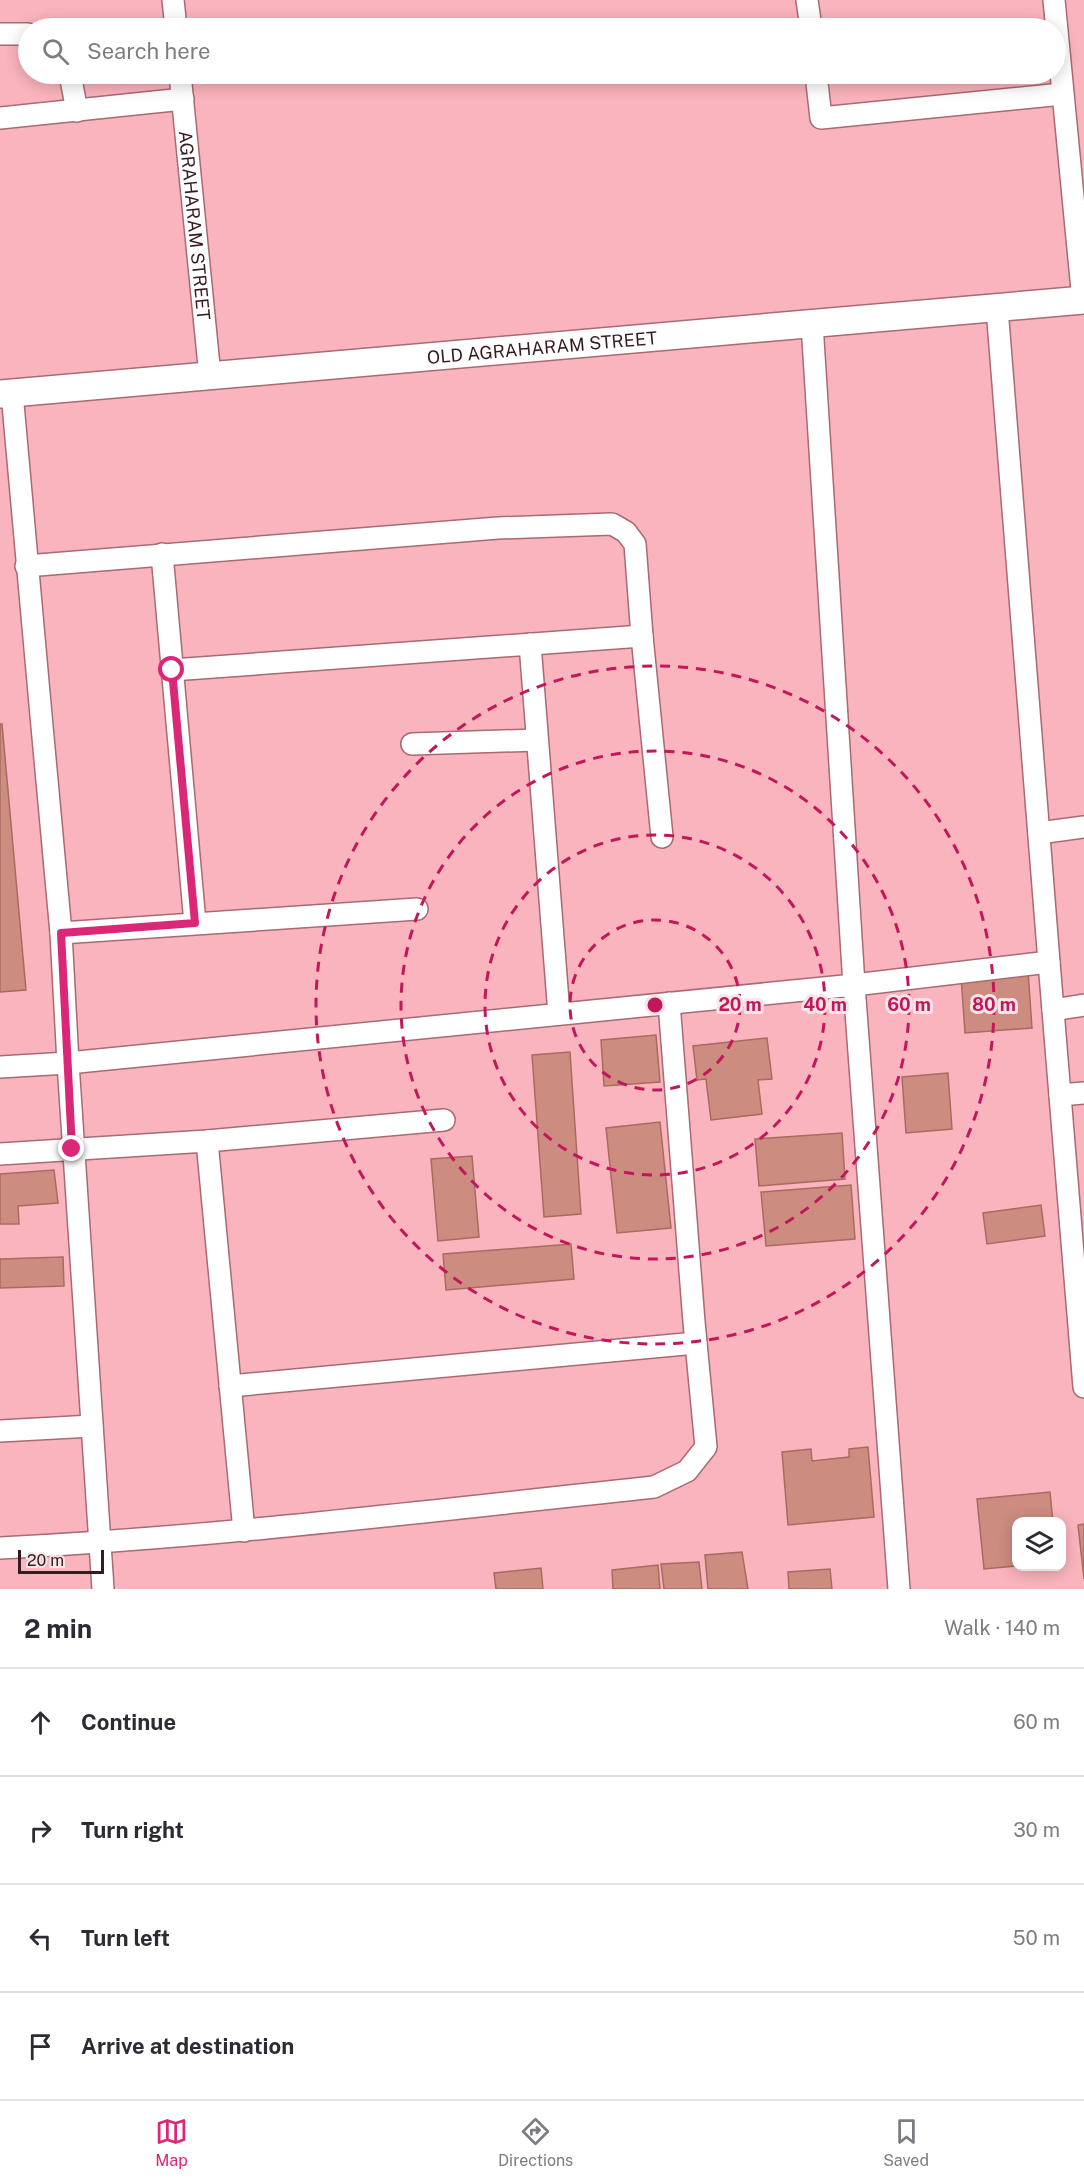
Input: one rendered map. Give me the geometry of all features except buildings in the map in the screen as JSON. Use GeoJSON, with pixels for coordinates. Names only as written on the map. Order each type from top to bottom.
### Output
{"type":"FeatureCollection","features":[{"type":"Feature","properties":{"kind":"street"},"geometry":{"type":"LineString","coordinates":[[173,0],[175,18]]}},
{"type":"Feature","properties":{"kind":"street"},"geometry":{"type":"LineString","coordinates":[[807,0],[810,18]]}},
{"type":"Feature","properties":{"kind":"street"},"geometry":{"type":"LineString","coordinates":[[1054,0],[1056,18]]}},
{"type":"Feature","properties":{"kind":"street"},"geometry":{"type":"LineString","coordinates":[[0,34],[18,34]]}},
{"type":"Feature","properties":{"kind":"street"},"geometry":{"type":"LineString","coordinates":[[72,84],[77,111]]}},
{"type":"Feature","properties":{"kind":"street","name":"AGRAHARAM STREET"},"geometry":{"type":"LineString","coordinates":[[181,84],[210,376]]}},
{"type":"Feature","properties":{"kind":"street"},"geometry":{"type":"LineString","coordinates":[[817,84],[821,118],[1062,94]]}},
{"type":"Feature","properties":{"kind":"street"},"geometry":{"type":"LineString","coordinates":[[1061,84],[1084,300]]}},
{"type":"Feature","properties":{"kind":"street"},"geometry":{"type":"LineString","coordinates":[[0,118],[183,99]]}},
{"type":"Feature","properties":{"kind":"street","name":"OLD AGRAHARAM STREET"},"geometry":{"type":"LineString","coordinates":[[6,393],[1084,300]]}},
{"type":"Feature","properties":{"kind":"street"},"geometry":{"type":"LineString","coordinates":[[997,308],[1060,1095],[1082,1335],[1084,1387]]}},
{"type":"Feature","properties":{"kind":"street"},"geometry":{"type":"LineString","coordinates":[[812,324],[854,985],[900,1589]]}},
{"type":"Feature","properties":{"kind":"street"},"geometry":{"type":"LineString","coordinates":[[6,393],[40,693],[61,933],[72,1149],[103,1589]]}},
{"type":"Feature","properties":{"kind":"street"},"geometry":{"type":"LineString","coordinates":[[26,566],[498,528],[612,524],[626,532],[635,544],[662,837]]}},
{"type":"Feature","properties":{"kind":"street"},"geometry":{"type":"LineString","coordinates":[[162,555],[195,923]]}},
{"type":"Feature","properties":{"kind":"street"},"geometry":{"type":"LineString","coordinates":[[172,670],[642,636]]}},
{"type":"Feature","properties":{"kind":"street"},"geometry":{"type":"LineString","coordinates":[[530,644],[559,1014]]}},
{"type":"Feature","properties":{"kind":"street"},"geometry":{"type":"LineString","coordinates":[[412,744],[537,740]]}},
{"type":"Feature","properties":{"kind":"street"},"geometry":{"type":"LineString","coordinates":[[1039,833],[1084,827]]}},
{"type":"Feature","properties":{"kind":"street"},"geometry":{"type":"LineString","coordinates":[[61,933],[417,909]]}},
{"type":"Feature","properties":{"kind":"street"},"geometry":{"type":"LineString","coordinates":[[0,1067],[68,1063],[854,985],[1049,962]]}},
{"type":"Feature","properties":{"kind":"street"},"geometry":{"type":"LineString","coordinates":[[0,1548],[99,1543],[244,1531],[654,1486],[687,1471],[706,1447],[669,1003]]}},
{"type":"Feature","properties":{"kind":"street"},"geometry":{"type":"LineString","coordinates":[[1053,1010],[1084,1005]]}},
{"type":"Feature","properties":{"kind":"street"},"geometry":{"type":"LineString","coordinates":[[1060,1095],[1084,1093]]}},
{"type":"Feature","properties":{"kind":"street"},"geometry":{"type":"LineString","coordinates":[[0,1154],[207,1141],[444,1120]]}},
{"type":"Feature","properties":{"kind":"street"},"geometry":{"type":"LineString","coordinates":[[207,1141],[244,1531]]}},
{"type":"Feature","properties":{"kind":"street"},"geometry":{"type":"LineString","coordinates":[[230,1386],[696,1343]]}},
{"type":"Feature","properties":{"kind":"street"},"geometry":{"type":"LineString","coordinates":[[0,1431],[92,1426]]}},
{"type":"Feature","properties":{"kind":"route"},"geometry":{"type":"LineString","coordinates":[[72,1149],[61,933],[195,923],[172,670]]}}]}
